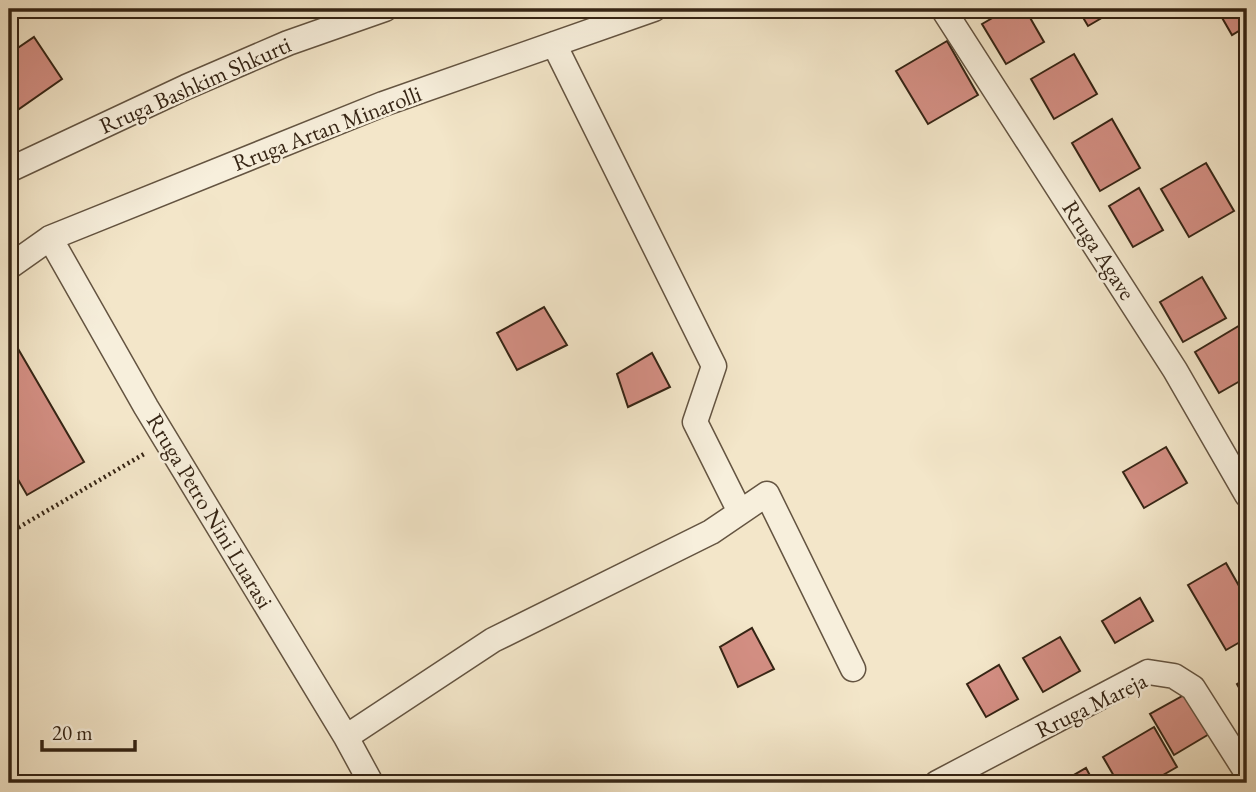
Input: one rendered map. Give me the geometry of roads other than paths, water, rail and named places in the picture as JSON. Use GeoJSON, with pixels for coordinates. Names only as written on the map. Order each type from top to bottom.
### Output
{"type":"FeatureCollection","features":[{"type":"Feature","properties":{"kind":"street","name":"Rruga Bashkim Shkurti"},"geometry":{"type":"LineString","coordinates":[[9,170],[186,87],[288,43],[385,9]]}},
{"type":"Feature","properties":{"kind":"street","name":"Rruga Artan Minarolli"},"geometry":{"type":"LineString","coordinates":[[9,267],[51,238],[383,104],[654,9]]}},
{"type":"Feature","properties":{"kind":"street","name":"Rruga Agave"},"geometry":{"type":"LineString","coordinates":[[943,9],[1175,370],[1247,495]]}},
{"type":"Feature","properties":{"kind":"street"},"geometry":{"type":"LineString","coordinates":[[554,44],[714,366],[695,422],[740,512]]}},
{"type":"Feature","properties":{"kind":"street","name":"Rruga Petro Nini Luarasi"},"geometry":{"type":"LineString","coordinates":[[51,238],[167,440],[371,783]]}},
{"type":"Feature","properties":{"kind":"street"},"geometry":{"type":"LineString","coordinates":[[346,737],[493,639],[710,531],[766,494],[853,669]]}},
{"type":"Feature","properties":{"kind":"street","name":"Rruga Mareja"},"geometry":{"type":"LineString","coordinates":[[937,783],[1148,673],[1174,676],[1193,688],[1247,773]]}}]}
